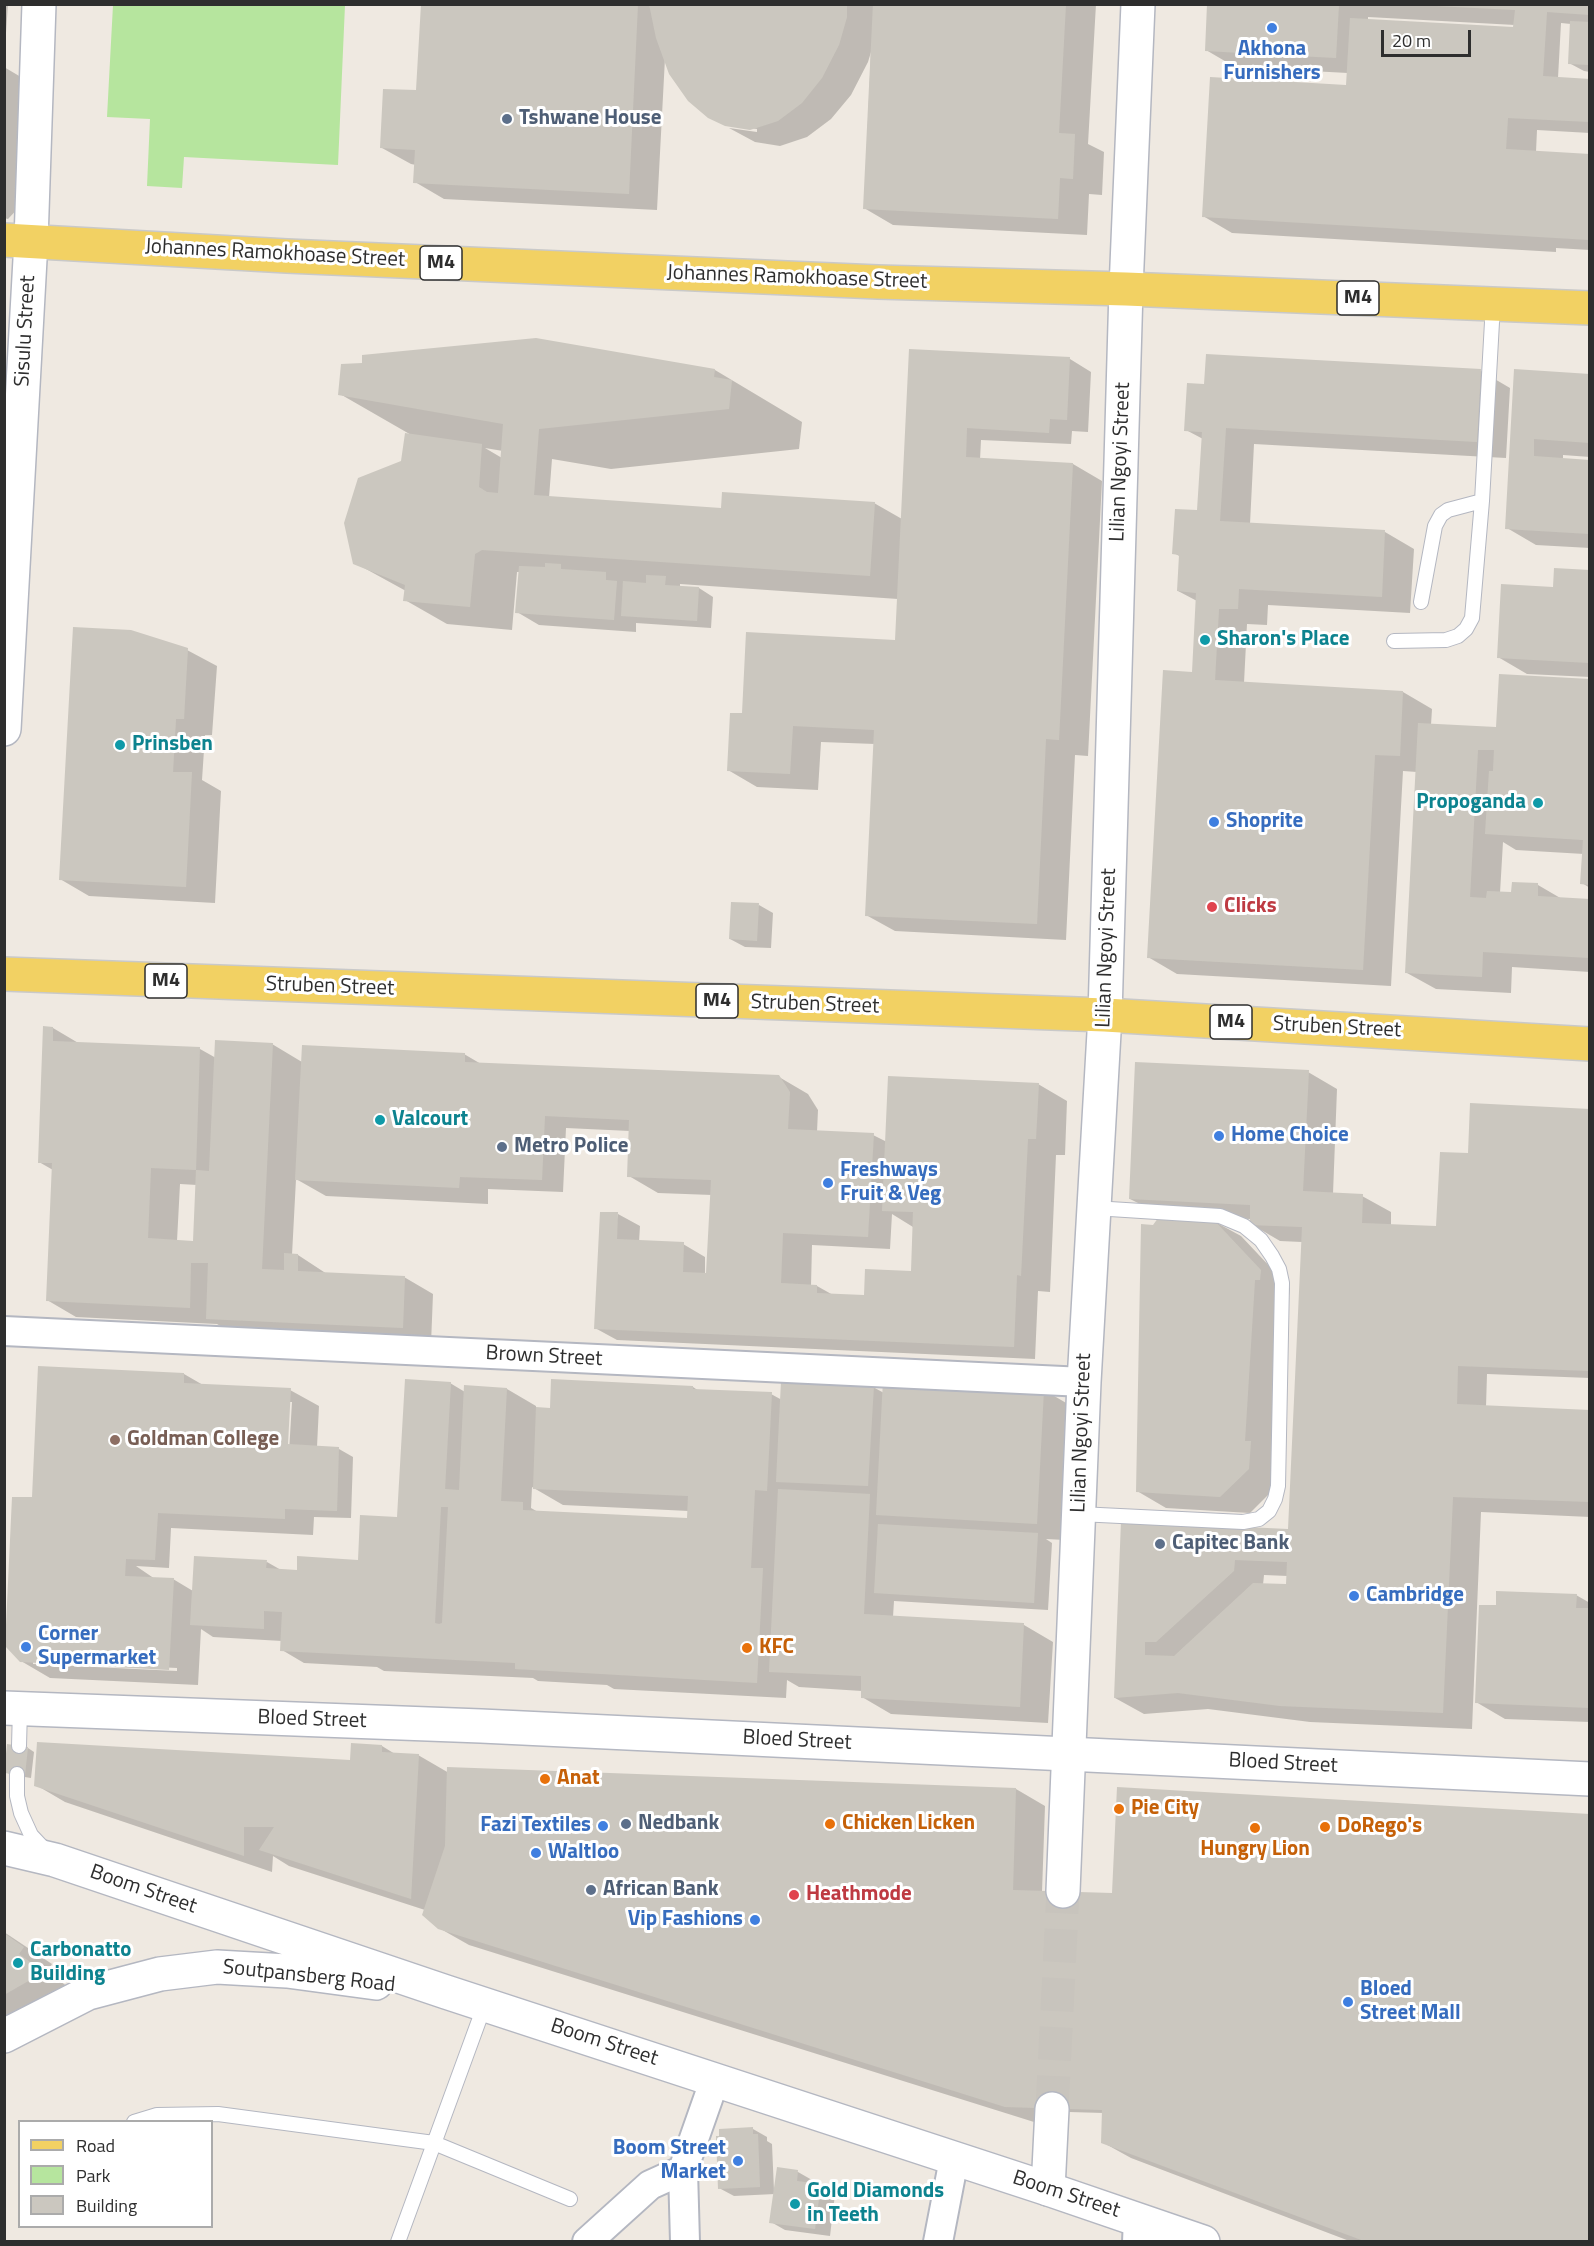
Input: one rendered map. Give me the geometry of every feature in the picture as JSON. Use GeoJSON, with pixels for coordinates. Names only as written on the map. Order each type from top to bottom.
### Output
{"type":"FeatureCollection","features":[{"type":"Feature","properties":{"kind":"main road","name":"Sisulu Street"},"geometry":{"type":"LineString","coordinates":[[4,729],[18,240],[39,4]]}},
{"type":"Feature","properties":{"kind":"main road","name":"Lilian Ngoyi Street"},"geometry":{"type":"LineString","coordinates":[[1063,1891],[1084,1382],[1105,1015],[1126,289],[1138,4]]}},
{"type":"Feature","properties":{"kind":"main road","name":"Johannes Ramokhoase Street"},"geometry":{"type":"LineString","coordinates":[[18,240],[299,256],[878,282],[1126,289],[1590,309]]}},
{"type":"Feature","properties":{"kind":"main road","name":"Struben Street"},"geometry":{"type":"LineString","coordinates":[[4,974],[1105,1015],[1590,1044]]}},
{"type":"Feature","properties":{"kind":"main road","name":"Bloed Street"},"geometry":{"type":"LineString","coordinates":[[12,1708],[481,1726],[1590,1779]]}},
{"type":"Feature","properties":{"kind":"main road","name":"Boom Street"},"geometry":{"type":"LineString","coordinates":[[4,1833],[31,1854],[1048,2189],[1138,2231],[1203,2241]]}},
{"type":"Feature","properties":{"kind":"main road","name":"Soutpansberg Road"},"geometry":{"type":"LineString","coordinates":[[4,2036],[88,1993],[160,1974],[217,1967],[287,1971],[446,1992]]}},
{"type":"Feature","properties":{"kind":"main road"},"geometry":{"type":"LineString","coordinates":[[1048,2189],[1052,2109]]}},
{"type":"Feature","properties":{"kind":"street","name":"Brown Street"},"geometry":{"type":"LineString","coordinates":[[4,1331],[1084,1382]]}},
{"type":"Feature","properties":{"kind":"street"},"geometry":{"type":"LineString","coordinates":[[685,2241],[683,2170],[715,2079]]}},
{"type":"Feature","properties":{"kind":"street"},"geometry":{"type":"LineString","coordinates":[[938,2241],[954,2159]]}},
{"type":"Feature","properties":{"kind":"street"},"geometry":{"type":"LineString","coordinates":[[586,2241],[650,2185],[683,2170]]}},
{"type":"Feature","properties":{"kind":"lane"},"geometry":{"type":"LineString","coordinates":[[1394,640],[1446,640],[1458,636],[1466,629],[1472,618],[1482,501],[1493,304]]}},
{"type":"Feature","properties":{"kind":"lane"},"geometry":{"type":"LineString","coordinates":[[1420,602],[1435,526],[1441,515],[1448,510],[1482,501]]}},
{"type":"Feature","properties":{"kind":"lane"},"geometry":{"type":"LineString","coordinates":[[1079,1514],[1243,1522],[1259,1520],[1269,1511],[1278,1486],[1282,1283],[1279,1269],[1272,1256],[1261,1240],[1244,1226],[1220,1216],[1094,1208]]}},
{"type":"Feature","properties":{"kind":"lane"},"geometry":{"type":"LineString","coordinates":[[12,1708],[19,1746]]}},
{"type":"Feature","properties":{"kind":"lane"},"geometry":{"type":"LineString","coordinates":[[17,1774],[17,1796],[31,1835],[31,1854]]}},
{"type":"Feature","properties":{"kind":"lane"},"geometry":{"type":"LineString","coordinates":[[398,2241],[485,2004]]}},
{"type":"Feature","properties":{"kind":"lane"},"geometry":{"type":"LineString","coordinates":[[138,2120],[157,2115],[218,2114],[434,2143],[570,2199]]}},
{"type":"Feature","properties":{"kind":"green space"},"geometry":{"type":"Polygon","coordinates":[[[113,5],[345,5],[338,165],[184,157],[182,188],[147,186],[150,119],[107,117],[113,5]]]}},
{"type":"Feature","properties":{"kind":"building","name":"Tshwane House"},"geometry":{"type":"Polygon","coordinates":[[[421,4],[638,4],[629,194],[413,183],[415,150],[380,148],[383,89],[416,90],[421,4]]]}},
{"type":"Feature","properties":{"kind":"building","name":"Tshwane House"},"geometry":{"type":"Polygon","coordinates":[[[649,4],[847,4],[847,17],[839,45],[822,78],[802,103],[778,121],[750,130],[725,126],[708,118],[688,101],[669,74],[656,38],[649,4]]]}},
{"type":"Feature","properties":{"kind":"building"},"geometry":{"type":"Polygon","coordinates":[[[873,4],[1066,4],[1059,133],[1075,134],[1073,179],[1060,178],[1058,219],[863,209],[873,4]]]}},
{"type":"Feature","properties":{"kind":"building","name":"Akhona Furnishers"},"geometry":{"type":"Polygon","coordinates":[[[1207,4],[1339,4],[1336,58],[1205,51],[1207,4]]]}},
{"type":"Feature","properties":{"kind":"building"},"geometry":{"type":"Polygon","coordinates":[[[1436,4],[1590,4],[1590,15],[1547,12],[1543,76],[1590,79],[1590,122],[1508,118],[1506,149],[1590,154],[1590,240],[1202,217],[1210,77],[1346,85],[1350,18],[1513,27],[1515,10],[1436,6],[1436,4]]]}},
{"type":"Feature","properties":{"kind":"building"},"geometry":{"type":"Polygon","coordinates":[[[1570,21],[1590,22],[1590,65],[1568,64],[1570,21]]]}},
{"type":"Feature","properties":{"kind":"building"},"geometry":{"type":"Polygon","coordinates":[[[536,338],[715,369],[714,377],[732,380],[729,409],[539,429],[534,495],[721,508],[722,492],[875,502],[870,576],[482,550],[475,554],[470,607],[403,601],[405,585],[353,564],[344,523],[358,478],[401,461],[405,433],[482,444],[479,487],[487,492],[498,493],[503,424],[338,395],[341,364],[362,363],[362,355],[536,338]]]}},
{"type":"Feature","properties":{"kind":"building"},"geometry":{"type":"Polygon","coordinates":[[[909,349],[1070,357],[1067,420],[1050,419],[1049,433],[967,428],[966,457],[1073,463],[1059,740],[1046,739],[1037,924],[865,916],[874,730],[793,726],[790,774],[727,771],[730,713],[742,713],[746,632],[895,640],[909,349]]]}},
{"type":"Feature","properties":{"kind":"building","name":"Sharon's Place"},"geometry":{"type":"Polygon","coordinates":[[[1206,354],[1481,369],[1477,442],[1226,428],[1220,521],[1385,530],[1382,597],[1239,589],[1238,609],[1219,609],[1215,680],[1403,691],[1400,756],[1375,755],[1363,970],[1147,958],[1163,670],[1192,672],[1196,593],[1177,591],[1179,555],[1172,554],[1175,509],[1197,510],[1202,432],[1184,431],[1187,383],[1204,384],[1206,354]]]}},
{"type":"Feature","properties":{"kind":"building"},"geometry":{"type":"Polygon","coordinates":[[[1514,369],[1590,374],[1590,443],[1534,439],[1534,456],[1590,460],[1590,534],[1505,529],[1514,369]]]}},
{"type":"Feature","properties":{"kind":"building"},"geometry":{"type":"Polygon","coordinates":[[[545,563],[561,564],[561,569],[606,572],[606,580],[617,581],[614,620],[515,613],[519,566],[545,567],[545,563]]]}},
{"type":"Feature","properties":{"kind":"building"},"geometry":{"type":"Polygon","coordinates":[[[1554,568],[1590,570],[1590,663],[1497,658],[1501,584],[1553,587],[1554,568]]]}},
{"type":"Feature","properties":{"kind":"building"},"geometry":{"type":"Polygon","coordinates":[[[646,575],[666,576],[665,585],[699,587],[697,621],[621,616],[623,581],[646,583],[646,575]]]}},
{"type":"Feature","properties":{"kind":"building","name":"Prinsben"},"geometry":{"type":"Polygon","coordinates":[[[73,627],[131,630],[188,648],[184,719],[176,719],[173,772],[192,772],[186,887],[59,880],[73,627]]]}},
{"type":"Feature","properties":{"kind":"building"},"geometry":{"type":"Polygon","coordinates":[[[1499,674],[1590,679],[1590,885],[1580,884],[1583,840],[1485,834],[1489,771],[1493,771],[1494,750],[1478,750],[1470,897],[1486,898],[1487,891],[1511,892],[1512,882],[1538,883],[1538,896],[1590,899],[1590,958],[1483,952],[1482,977],[1405,973],[1418,723],[1496,727],[1499,674]]]}},
{"type":"Feature","properties":{"kind":"building"},"geometry":{"type":"Polygon","coordinates":[[[731,902],[759,903],[757,941],[729,939],[731,902]]]}},
{"type":"Feature","properties":{"kind":"building"},"geometry":{"type":"Polygon","coordinates":[[[43,1026],[53,1027],[53,1041],[200,1047],[196,1170],[209,1171],[215,1040],[273,1043],[262,1269],[284,1270],[284,1253],[298,1254],[298,1271],[405,1276],[403,1328],[206,1319],[208,1263],[191,1263],[190,1308],[46,1301],[52,1163],[38,1163],[43,1026]],[[151,1168],[148,1238],[193,1241],[196,1170],[151,1168]]]}},
{"type":"Feature","properties":{"kind":"building"},"geometry":{"type":"Polygon","coordinates":[[[302,1045],[465,1053],[465,1062],[779,1075],[790,1092],[788,1129],[874,1133],[868,1237],[783,1233],[781,1283],[817,1285],[817,1293],[864,1295],[865,1269],[911,1271],[913,1212],[882,1211],[888,1076],[1039,1083],[1036,1139],[1028,1139],[1021,1276],[1017,1275],[1014,1347],[594,1329],[600,1212],[618,1212],[617,1239],[684,1242],[683,1272],[706,1273],[711,1180],[627,1177],[629,1120],[545,1116],[542,1180],[460,1177],[459,1188],[295,1180],[302,1045]]]}},
{"type":"Feature","properties":{"kind":"building"},"geometry":{"type":"Polygon","coordinates":[[[1135,1062],[1309,1070],[1303,1191],[1363,1194],[1362,1223],[1436,1226],[1440,1152],[1468,1153],[1470,1103],[1590,1109],[1590,1371],[1458,1366],[1457,1404],[1590,1410],[1590,1502],[1453,1497],[1443,1713],[1280,1706],[1178,1693],[1114,1698],[1121,1521],[1288,1529],[1302,1227],[1250,1225],[1250,1205],[1129,1199],[1135,1062]],[[1235,1560],[1234,1571],[1156,1642],[1145,1642],[1145,1655],[1174,1656],[1253,1583],[1286,1584],[1287,1562],[1235,1560]]]}},
{"type":"Feature","properties":{"kind":"building"},"geometry":{"type":"Polygon","coordinates":[[[1161,1214],[1212,1218],[1261,1270],[1260,1280],[1255,1280],[1245,1441],[1251,1441],[1249,1469],[1220,1497],[1136,1492],[1141,1224],[1153,1225],[1161,1214]]]}},
{"type":"Feature","properties":{"kind":"building"},"geometry":{"type":"Polygon","coordinates":[[[38,1366],[184,1373],[184,1383],[291,1388],[288,1444],[339,1447],[337,1511],[285,1509],[285,1519],[158,1513],[155,1560],[126,1559],[125,1576],[174,1578],[169,1670],[20,1662],[5,1646],[12,1497],[32,1497],[38,1366]]]}},
{"type":"Feature","properties":{"kind":"building"},"geometry":{"type":"Polygon","coordinates":[[[405,1379],[451,1382],[445,1489],[459,1490],[464,1385],[507,1388],[501,1501],[523,1502],[523,1510],[687,1518],[688,1496],[533,1489],[536,1407],[550,1408],[551,1379],[772,1392],[767,1491],[755,1490],[751,1568],[763,1568],[757,1683],[515,1669],[515,1663],[280,1651],[282,1612],[264,1611],[264,1629],[190,1625],[194,1556],[267,1560],[266,1568],[297,1570],[297,1556],[358,1560],[360,1515],[397,1517],[405,1379]],[[441,1507],[435,1623],[439,1624],[442,1623],[448,1507],[441,1507]]]}},
{"type":"Feature","properties":{"kind":"building"},"geometry":{"type":"Polygon","coordinates":[[[883,1380],[1044,1389],[1037,1524],[876,1515],[883,1380]]]}},
{"type":"Feature","properties":{"kind":"building"},"geometry":{"type":"Polygon","coordinates":[[[781,1381],[874,1385],[868,1486],[776,1482],[781,1381]]]}},
{"type":"Feature","properties":{"kind":"building"},"geometry":{"type":"Polygon","coordinates":[[[778,1489],[870,1494],[863,1633],[864,1614],[1024,1623],[1020,1707],[861,1698],[861,1676],[769,1672],[778,1489]]]}},
{"type":"Feature","properties":{"kind":"building"},"geometry":{"type":"Polygon","coordinates":[[[878,1524],[1038,1533],[1034,1603],[874,1593],[878,1524]]]}},
{"type":"Feature","properties":{"kind":"building"},"geometry":{"type":"Polygon","coordinates":[[[1496,1591],[1577,1594],[1576,1608],[1590,1608],[1590,1708],[1475,1703],[1479,1605],[1496,1605],[1496,1591]]]}},
{"type":"Feature","properties":{"kind":"building"},"geometry":{"type":"Polygon","coordinates":[[[37,1742],[350,1760],[351,1743],[382,1745],[382,1752],[419,1754],[411,1899],[259,1850],[274,1827],[244,1827],[244,1856],[34,1786],[37,1742]]]}},
{"type":"Feature","properties":{"kind":"building"},"geometry":{"type":"Polygon","coordinates":[[[7,1744],[28,1747],[25,1775],[4,1773],[7,1744]]]}},
{"type":"Feature","properties":{"kind":"building"},"geometry":{"type":"Polygon","coordinates":[[[447,1767],[1016,1788],[1013,1890],[1112,1893],[1117,1787],[1590,1814],[1590,2241],[1364,2241],[1101,2143],[1102,2110],[1005,2107],[438,1929],[422,1915],[445,1846],[447,1767]]]}},
{"type":"Feature","properties":{"kind":"building","name":"Carbonatto Building"},"geometry":{"type":"Polygon","coordinates":[[[4,1933],[24,1947],[19,1954],[44,1972],[4,1995],[4,1933]]]}},
{"type":"Feature","properties":{"kind":"building","name":"Boom Street Market"},"geometry":{"type":"Polygon","coordinates":[[[753,2127],[753,2134],[758,2134],[760,2187],[718,2189],[716,2136],[719,2136],[719,2129],[753,2127]]]}},
{"type":"Feature","properties":{"kind":"building","name":"Gold Diamonds in Teeth"},"geometry":{"type":"Polygon","coordinates":[[[777,2167],[798,2170],[797,2181],[821,2184],[815,2229],[769,2223],[777,2167]]]}},
{"type":"Feature","properties":{"kind":"tunnel"},"geometry":{"type":"LineString","coordinates":[[1052,2109],[1063,1891]]}},
{"type":"Feature","properties":{"kind":"place","name":"Akhona Furnishers"},"geometry":{"type":"Point","coordinates":[1272,28]}},
{"type":"Feature","properties":{"kind":"place","name":"Tshwane House"},"geometry":{"type":"Point","coordinates":[507,119]}},
{"type":"Feature","properties":{"kind":"place","name":"Sharon's Place"},"geometry":{"type":"Point","coordinates":[1205,640]}},
{"type":"Feature","properties":{"kind":"place","name":"Prinsben"},"geometry":{"type":"Point","coordinates":[120,745]}},
{"type":"Feature","properties":{"kind":"place","name":"Propoganda"},"geometry":{"type":"Point","coordinates":[1538,803]}},
{"type":"Feature","properties":{"kind":"place","name":"Shoprite"},"geometry":{"type":"Point","coordinates":[1214,822]}},
{"type":"Feature","properties":{"kind":"place","name":"Clicks"},"geometry":{"type":"Point","coordinates":[1212,907]}},
{"type":"Feature","properties":{"kind":"place","name":"Valcourt"},"geometry":{"type":"Point","coordinates":[380,1120]}},
{"type":"Feature","properties":{"kind":"place","name":"Home Choice"},"geometry":{"type":"Point","coordinates":[1219,1136]}},
{"type":"Feature","properties":{"kind":"place","name":"Metro Police"},"geometry":{"type":"Point","coordinates":[502,1147]}},
{"type":"Feature","properties":{"kind":"place","name":"Freshways Fruit & Veg"},"geometry":{"type":"Point","coordinates":[828,1183]}},
{"type":"Feature","properties":{"kind":"place","name":"Goldman College"},"geometry":{"type":"Point","coordinates":[115,1440]}},
{"type":"Feature","properties":{"kind":"place","name":"Capitec Bank"},"geometry":{"type":"Point","coordinates":[1160,1544]}},
{"type":"Feature","properties":{"kind":"place","name":"Cambridge"},"geometry":{"type":"Point","coordinates":[1354,1596]}},
{"type":"Feature","properties":{"kind":"place","name":"Corner Supermarket"},"geometry":{"type":"Point","coordinates":[26,1647]}},
{"type":"Feature","properties":{"kind":"place","name":"KFC"},"geometry":{"type":"Point","coordinates":[747,1648]}},
{"type":"Feature","properties":{"kind":"place","name":"Anat"},"geometry":{"type":"Point","coordinates":[545,1779]}},
{"type":"Feature","properties":{"kind":"place","name":"Pie City"},"geometry":{"type":"Point","coordinates":[1119,1809]}},
{"type":"Feature","properties":{"kind":"place","name":"Nedbank"},"geometry":{"type":"Point","coordinates":[626,1824]}},
{"type":"Feature","properties":{"kind":"place","name":"Chicken Licken"},"geometry":{"type":"Point","coordinates":[830,1824]}},
{"type":"Feature","properties":{"kind":"place","name":"Fazi Textiles"},"geometry":{"type":"Point","coordinates":[603,1826]}},
{"type":"Feature","properties":{"kind":"place","name":"DoRego's"},"geometry":{"type":"Point","coordinates":[1325,1827]}},
{"type":"Feature","properties":{"kind":"place","name":"Hungry Lion"},"geometry":{"type":"Point","coordinates":[1255,1828]}},
{"type":"Feature","properties":{"kind":"place","name":"Waltloo"},"geometry":{"type":"Point","coordinates":[536,1853]}},
{"type":"Feature","properties":{"kind":"place","name":"African Bank"},"geometry":{"type":"Point","coordinates":[591,1890]}},
{"type":"Feature","properties":{"kind":"place","name":"Heathmode"},"geometry":{"type":"Point","coordinates":[794,1895]}},
{"type":"Feature","properties":{"kind":"place","name":"Vip Fashions"},"geometry":{"type":"Point","coordinates":[755,1920]}},
{"type":"Feature","properties":{"kind":"place","name":"Carbonatto Building"},"geometry":{"type":"Point","coordinates":[18,1963]}},
{"type":"Feature","properties":{"kind":"place","name":"Bloed Street Mall"},"geometry":{"type":"Point","coordinates":[1348,2002]}},
{"type":"Feature","properties":{"kind":"place","name":"Boom Street Market"},"geometry":{"type":"Point","coordinates":[738,2161]}},
{"type":"Feature","properties":{"kind":"place","name":"Gold Diamonds in Teeth"},"geometry":{"type":"Point","coordinates":[795,2204]}}]}
